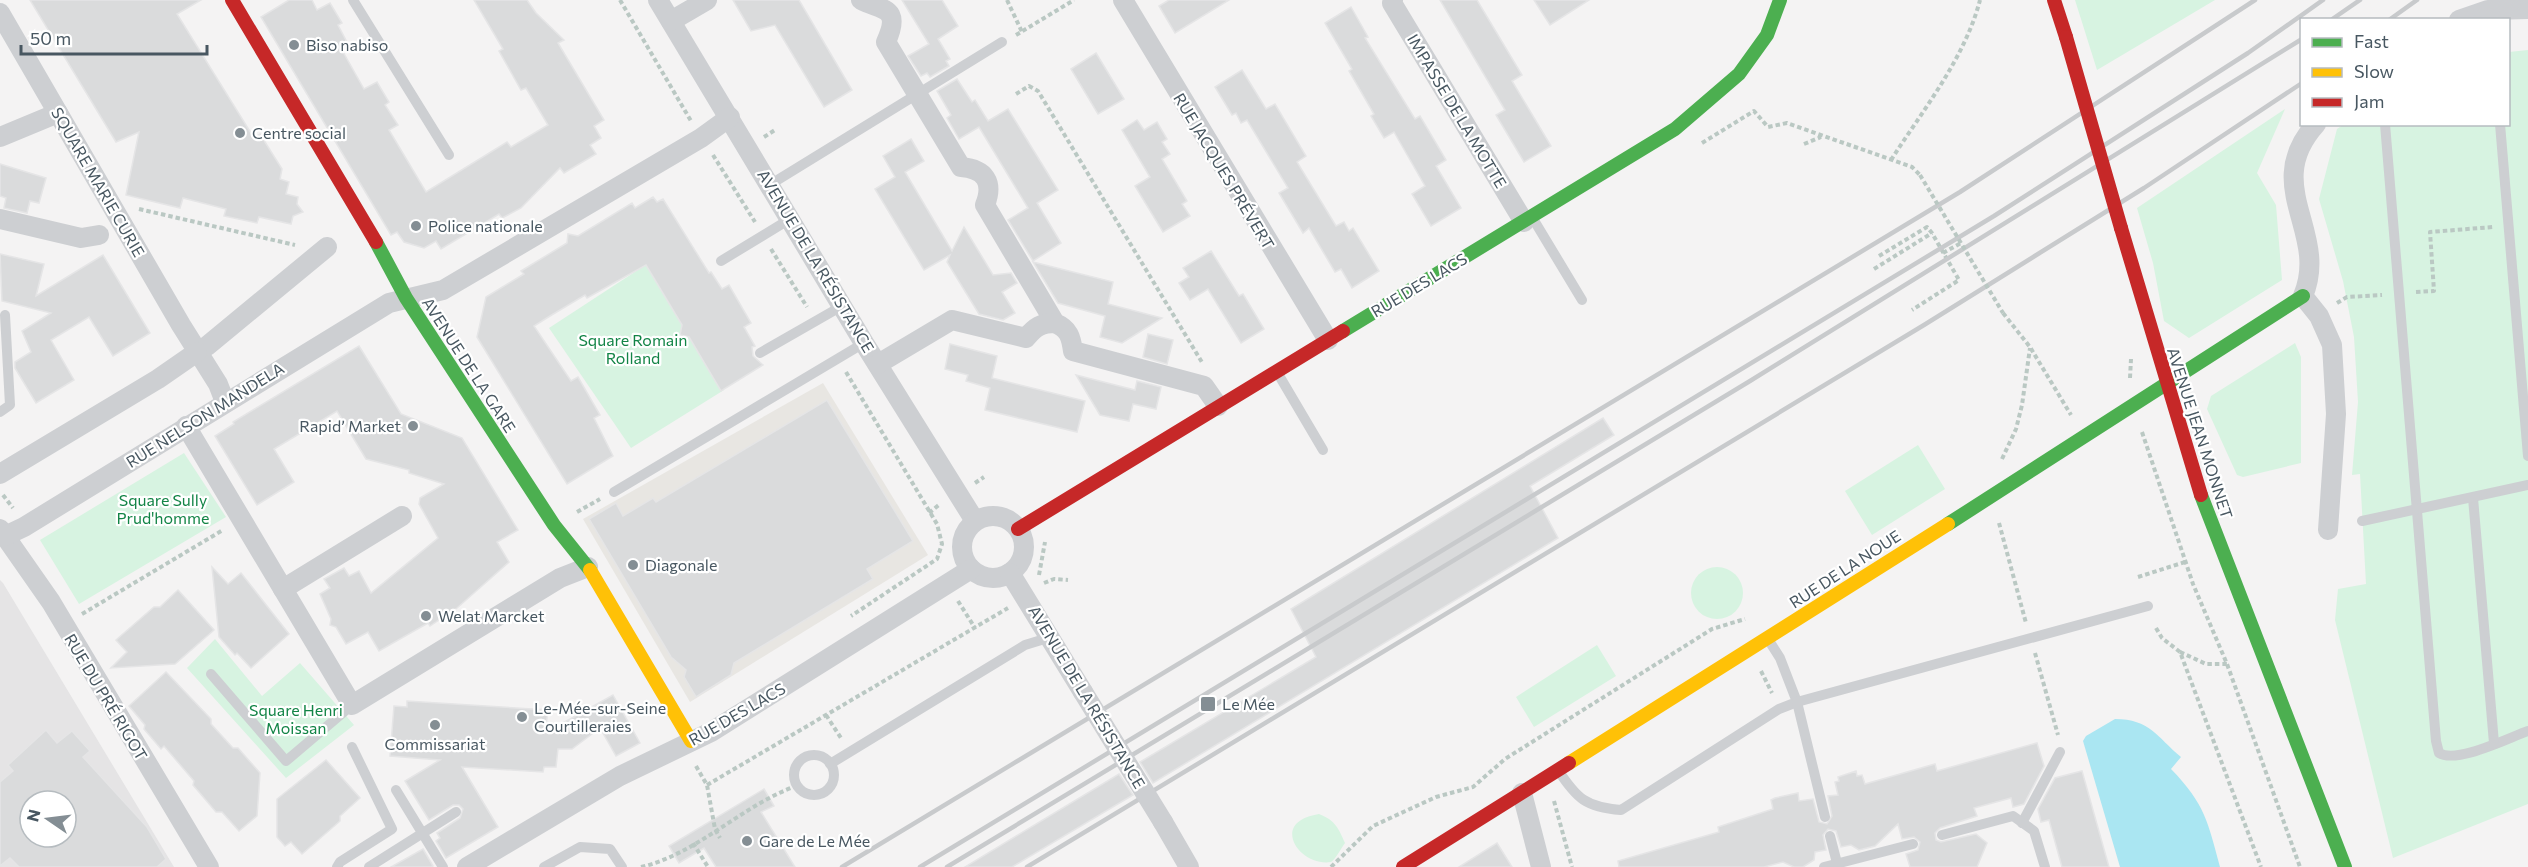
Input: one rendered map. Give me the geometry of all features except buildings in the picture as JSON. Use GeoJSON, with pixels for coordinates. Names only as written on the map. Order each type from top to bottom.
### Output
{"type":"FeatureCollection","features":[{"type":"Feature","properties":{"kind":"street","name":"AVENUE DE LA GARE"},"geometry":{"type":"LineString","coordinates":[[232,0],[366,224],[406,298],[554,525],[588,567],[691,741]]}},
{"type":"Feature","properties":{"kind":"street","name":"AVENUE DE LA RÉSISTANCE"},"geometry":{"type":"LineString","coordinates":[[658,0],[771,184],[864,343],[975,521]]}},
{"type":"Feature","properties":{"kind":"street"},"geometry":{"type":"LineString","coordinates":[[670,21],[707,0]]}},
{"type":"Feature","properties":{"kind":"street"},"geometry":{"type":"LineString","coordinates":[[861,0],[884,7],[888,13],[891,31],[886,42],[961,167],[973,168],[983,173],[989,183],[989,194],[985,205],[1056,323]]}},
{"type":"Feature","properties":{"kind":"street","name":"RUE JACQUES PRÉVERT"},"geometry":{"type":"LineString","coordinates":[[1123,0],[1328,340]]}},
{"type":"Feature","properties":{"kind":"street","name":"IMPASSE DE LA MOTTE"},"geometry":{"type":"LineString","coordinates":[[1393,0],[1392,3],[1528,219]]}},
{"type":"Feature","properties":{"kind":"street","name":"RUE DES LACS"},"geometry":{"type":"LineString","coordinates":[[1018,529],[1675,129],[1739,74],[1767,35],[1780,0]]}},
{"type":"Feature","properties":{"kind":"street","name":"AVENUE JEAN MONNET"},"geometry":{"type":"LineString","coordinates":[[2054,0],[2166,386],[2201,495],[2345,867]]}},
{"type":"Feature","properties":{"kind":"street"},"geometry":{"type":"LineString","coordinates":[[2471,18],[2528,9]]}},
{"type":"Feature","properties":{"kind":"street","name":"SQUARE MARIE CURIE"},"geometry":{"type":"LineString","coordinates":[[0,13],[121,221],[202,349],[225,402]]}},
{"type":"Feature","properties":{"kind":"street"},"geometry":{"type":"LineString","coordinates":[[0,137],[58,113]]}},
{"type":"Feature","properties":{"kind":"street","name":"RUE NELSON MANDELA"},"geometry":{"type":"LineString","coordinates":[[2,533],[24,527],[389,303],[443,290],[701,138],[730,117]]}},
{"type":"Feature","properties":{"kind":"street"},"geometry":{"type":"LineString","coordinates":[[2314,126],[2304,138],[2294,166],[2293,194],[2308,240],[2310,280],[2303,296],[2319,316],[2332,345],[2336,414],[2328,530]]}},
{"type":"Feature","properties":{"kind":"street"},"geometry":{"type":"LineString","coordinates":[[0,219],[81,238],[99,235]]}},
{"type":"Feature","properties":{"kind":"street"},"geometry":{"type":"LineString","coordinates":[[0,474],[158,379],[202,349],[327,246]]}},
{"type":"Feature","properties":{"kind":"street","name":"RUE DE LA NOUE"},"geometry":{"type":"LineString","coordinates":[[1403,867],[2166,386],[2303,296]]}},
{"type":"Feature","properties":{"kind":"street"},"geometry":{"type":"LineString","coordinates":[[878,364],[952,320],[1026,338],[1034,328],[1044,323],[1056,323],[1066,328],[1073,351],[1204,386],[1218,406]]}},
{"type":"Feature","properties":{"kind":"street"},"geometry":{"type":"LineString","coordinates":[[186,426],[352,705],[560,578],[588,567]]}},
{"type":"Feature","properties":{"kind":"street"},"geometry":{"type":"LineString","coordinates":[[283,589],[402,516]]}},
{"type":"Feature","properties":{"kind":"street"},"geometry":{"type":"LineString","coordinates":[[995,516],[1012,523],[1018,529],[1024,548],[1017,566],[1010,573],[990,578],[971,569],[965,561],[962,542],[975,521],[995,516]]}},
{"type":"Feature","properties":{"kind":"street","name":"RUE DU PRÉ RIGOT"},"geometry":{"type":"LineString","coordinates":[[2,533],[51,602],[63,626],[209,867]]}},
{"type":"Feature","properties":{"kind":"street","name":"RUE DES LACS"},"geometry":{"type":"LineString","coordinates":[[467,867],[620,776],[691,741],[774,693],[971,569]]}},
{"type":"Feature","properties":{"kind":"street","name":"AVENUE DE LA RÉSISTANCE"},"geometry":{"type":"LineString","coordinates":[[1010,573],[1189,867]]}},
{"type":"Feature","properties":{"kind":"street"},"geometry":{"type":"LineString","coordinates":[[1522,793],[1541,867]]}},
{"type":"Feature","properties":{"kind":"lane"},"geometry":{"type":"LineString","coordinates":[[353,0],[449,155]]}},
{"type":"Feature","properties":{"kind":"lane"},"geometry":{"type":"LineString","coordinates":[[771,184],[1001,43]]}},
{"type":"Feature","properties":{"kind":"lane"},"geometry":{"type":"LineString","coordinates":[[2385,126],[2415,510],[2436,741],[2439,753],[2446,757],[2458,756],[2528,731]]}},
{"type":"Feature","properties":{"kind":"lane"},"geometry":{"type":"LineString","coordinates":[[2500,126],[2528,456]]}},
{"type":"Feature","properties":{"kind":"lane"},"geometry":{"type":"LineString","coordinates":[[721,261],[790,219]]}},
{"type":"Feature","properties":{"kind":"lane"},"geometry":{"type":"LineString","coordinates":[[1528,219],[1582,300]]}},
{"type":"Feature","properties":{"kind":"lane"},"geometry":{"type":"LineString","coordinates":[[760,353],[842,306]]}},
{"type":"Feature","properties":{"kind":"lane"},"geometry":{"type":"LineString","coordinates":[[0,412],[10,405],[5,315]]}},
{"type":"Feature","properties":{"kind":"lane"},"geometry":{"type":"LineString","coordinates":[[614,492],[864,343]]}},
{"type":"Feature","properties":{"kind":"lane"},"geometry":{"type":"LineString","coordinates":[[1277,371],[1323,450]]}},
{"type":"Feature","properties":{"kind":"lane"},"geometry":{"type":"LineString","coordinates":[[2362,521],[2528,485]]}},
{"type":"Feature","properties":{"kind":"lane"},"geometry":{"type":"LineString","coordinates":[[2473,498],[2494,743]]}},
{"type":"Feature","properties":{"kind":"lane"},"geometry":{"type":"LineString","coordinates":[[1558,770],[1575,796],[1597,808],[1621,810],[1779,709],[1797,702],[2148,606]]}},
{"type":"Feature","properties":{"kind":"lane"},"geometry":{"type":"LineString","coordinates":[[830,764],[1025,645],[1051,638]]}},
{"type":"Feature","properties":{"kind":"lane"},"geometry":{"type":"LineString","coordinates":[[1768,638],[1780,658],[1797,702],[1825,817]]}},
{"type":"Feature","properties":{"kind":"lane"},"geometry":{"type":"LineString","coordinates":[[211,674],[286,761],[352,705]]}},
{"type":"Feature","properties":{"kind":"lane"},"geometry":{"type":"LineString","coordinates":[[337,867],[392,829],[352,747]]}},
{"type":"Feature","properties":{"kind":"lane"},"geometry":{"type":"LineString","coordinates":[[2022,823],[2060,752]]}},
{"type":"Feature","properties":{"kind":"lane"},"geometry":{"type":"LineString","coordinates":[[813,755],[820,756],[830,764],[834,777],[824,793],[806,794],[796,786],[793,772],[800,760],[813,755]]}},
{"type":"Feature","properties":{"kind":"lane"},"geometry":{"type":"LineString","coordinates":[[396,790],[443,867]]}},
{"type":"Feature","properties":{"kind":"lane"},"geometry":{"type":"LineString","coordinates":[[369,867],[456,812]]}},
{"type":"Feature","properties":{"kind":"lane"},"geometry":{"type":"LineString","coordinates":[[1942,836],[2013,816],[2034,831],[2045,867]]}},
{"type":"Feature","properties":{"kind":"lane"},"geometry":{"type":"LineString","coordinates":[[1830,836],[1837,863]]}},
{"type":"Feature","properties":{"kind":"lane"},"geometry":{"type":"LineString","coordinates":[[1824,867],[1913,844]]}},
{"type":"Feature","properties":{"kind":"lane"},"geometry":{"type":"LineString","coordinates":[[544,867],[580,847],[610,849],[622,867]]}},
{"type":"Feature","properties":{"kind":"path"},"geometry":{"type":"LineString","coordinates":[[1007,0],[1022,32]]}},
{"type":"Feature","properties":{"kind":"path"},"geometry":{"type":"LineString","coordinates":[[1001,43],[998,40],[1006,35],[1008,39],[1022,32],[1074,0]]}},
{"type":"Feature","properties":{"kind":"path"},"geometry":{"type":"LineString","coordinates":[[1892,160],[1957,56],[1975,21],[1980,0]]}},
{"type":"Feature","properties":{"kind":"path"},"geometry":{"type":"LineString","coordinates":[[1016,94],[1029,86],[1038,91],[1206,370]]}},
{"type":"Feature","properties":{"kind":"path"},"geometry":{"type":"LineString","coordinates":[[1768,127],[1787,123],[1912,167],[1920,175],[2003,313],[2030,347],[2072,416],[2062,422]]}},
{"type":"Feature","properties":{"kind":"path"},"geometry":{"type":"LineString","coordinates":[[1804,144],[1822,137]]}},
{"type":"Feature","properties":{"kind":"path"},"geometry":{"type":"LineString","coordinates":[[121,221],[140,208],[319,251],[327,246]]}},
{"type":"Feature","properties":{"kind":"path"},"geometry":{"type":"LineString","coordinates":[[2347,297],[2434,291],[2430,232],[2508,226]]}},
{"type":"Feature","properties":{"kind":"path"},"geometry":{"type":"LineString","coordinates":[[1879,256],[1927,227],[1932,233],[1959,280],[1912,310]]}},
{"type":"Feature","properties":{"kind":"path"},"geometry":{"type":"LineString","coordinates":[[1874,268],[1932,233]]}},
{"type":"Feature","properties":{"kind":"path"},"geometry":{"type":"LineString","coordinates":[[1943,253],[1961,243]]}},
{"type":"Feature","properties":{"kind":"path"},"geometry":{"type":"LineString","coordinates":[[2002,459],[2003,452],[2016,429],[2022,405],[2030,347]]}},
{"type":"Feature","properties":{"kind":"path"},"geometry":{"type":"LineString","coordinates":[[2130,383],[2131,355]]}},
{"type":"Feature","properties":{"kind":"path"},"geometry":{"type":"LineString","coordinates":[[2148,450],[2185,562],[2227,664],[2300,867]]}},
{"type":"Feature","properties":{"kind":"path"},"geometry":{"type":"LineString","coordinates":[[1992,466],[2012,453]]}},
{"type":"Feature","properties":{"kind":"path"},"geometry":{"type":"LineString","coordinates":[[63,626],[241,519]]}},
{"type":"Feature","properties":{"kind":"path"},"geometry":{"type":"LineString","coordinates":[[2138,578],[2185,562]]}},
{"type":"Feature","properties":{"kind":"path"},"geometry":{"type":"LineString","coordinates":[[1044,583],[1054,579],[1068,580]]}},
{"type":"Feature","properties":{"kind":"path"},"geometry":{"type":"LineString","coordinates":[[1331,867],[1373,826],[1436,797],[1473,787],[1505,759],[1712,629],[1732,624],[1754,614]]}},
{"type":"Feature","properties":{"kind":"path"},"geometry":{"type":"LineString","coordinates":[[720,838],[715,829],[707,785],[975,628]]}},
{"type":"Feature","properties":{"kind":"path"},"geometry":{"type":"LineString","coordinates":[[2156,628],[2162,638],[2180,652],[2206,664],[2227,664]]}},
{"type":"Feature","properties":{"kind":"path"},"geometry":{"type":"LineString","coordinates":[[2180,652],[2262,867]]}},
{"type":"Feature","properties":{"kind":"path"},"geometry":{"type":"LineString","coordinates":[[826,715],[849,751]]}},
{"type":"Feature","properties":{"kind":"path"},"geometry":{"type":"LineString","coordinates":[[641,867],[664,861],[770,796],[796,786]]}},
{"type":"Feature","properties":{"kind":"path"},"geometry":{"type":"LineString","coordinates":[[1554,801],[1572,867]]}},
{"type":"Feature","properties":{"kind":"path"},"geometry":{"type":"LineString","coordinates":[[693,843],[708,867]]}},
{"type":"Feature","properties":{"kind":"shaded area"},"geometry":{"type":"Polygon","coordinates":[[[823,383],[928,555],[690,702],[583,519],[823,383]]]}},
{"type":"Feature","properties":{"kind":"shaded area"},"geometry":{"type":"Polygon","coordinates":[[[0,580],[3,583],[174,867],[0,867],[0,580]]]}},
{"type":"Feature","properties":{"kind":"green space"},"geometry":{"type":"Polygon","coordinates":[[[2075,0],[2215,0],[2097,70],[2075,0]]]}},
{"type":"Feature","properties":{"kind":"green space"},"geometry":{"type":"Polygon","coordinates":[[[2528,50],[2528,804],[2393,858],[2335,620],[2338,589],[2366,584],[2360,474],[2352,475],[2358,402],[2354,337],[2343,281],[2319,199],[2337,129],[2342,126],[2510,126],[2510,52],[2528,50]]]}},
{"type":"Feature","properties":{"kind":"green space"},"geometry":{"type":"Polygon","coordinates":[[[2285,109],[2257,173],[2276,205],[2282,280],[2189,338],[2164,321],[2153,263],[2137,208],[2285,109]]]}},
{"type":"Feature","properties":{"kind":"green space","name":"Square Romain Rolland"},"geometry":{"type":"Polygon","coordinates":[[[647,264],[724,390],[631,448],[549,328],[647,264]]]}},
{"type":"Feature","properties":{"kind":"green space"},"geometry":{"type":"Polygon","coordinates":[[[2295,343],[2301,357],[2301,463],[2243,477],[2237,475],[2207,409],[2211,396],[2295,343]]]}},
{"type":"Feature","properties":{"kind":"green space"},"geometry":{"type":"Polygon","coordinates":[[[1918,445],[1945,489],[1872,535],[1845,491],[1918,445]]]}},
{"type":"Feature","properties":{"kind":"green space","name":"Square Sully Prud'homme"},"geometry":{"type":"Polygon","coordinates":[[[184,453],[226,517],[79,604],[40,540],[184,453]]]}},
{"type":"Feature","properties":{"kind":"green space"},"geometry":{"type":"Polygon","coordinates":[[[1717,567],[1727,569],[1735,575],[1741,583],[1743,593],[1741,603],[1735,611],[1727,617],[1717,619],[1707,617],[1699,611],[1693,603],[1691,593],[1693,583],[1699,575],[1707,569],[1717,567]]]}},
{"type":"Feature","properties":{"kind":"green space","name":"Square Henri Moissan"},"geometry":{"type":"Polygon","coordinates":[[[215,639],[262,696],[300,663],[354,725],[286,778],[187,668],[215,639]]]}},
{"type":"Feature","properties":{"kind":"green space"},"geometry":{"type":"Polygon","coordinates":[[[1597,645],[1616,676],[1534,727],[1516,697],[1597,645]]]}},
{"type":"Feature","properties":{"kind":"green space"},"geometry":{"type":"Polygon","coordinates":[[[1319,814],[1336,825],[1345,843],[1331,862],[1319,862],[1309,858],[1294,843],[1292,834],[1295,826],[1304,819],[1319,814]]]}},
{"type":"Feature","properties":{"kind":"water"},"geometry":{"type":"Polygon","coordinates":[[[2115,719],[2137,722],[2152,730],[2181,757],[2171,769],[2191,793],[2204,814],[2220,867],[2120,867],[2083,741],[2086,736],[2115,719]]]}},
{"type":"Feature","properties":{"kind":"railway"},"geometry":{"type":"LineString","coordinates":[[842,867],[1960,192],[2255,0]]}},
{"type":"Feature","properties":{"kind":"railway"},"geometry":{"type":"LineString","coordinates":[[920,867],[1994,216],[2248,53],[2323,0]]}},
{"type":"Feature","properties":{"kind":"railway"},"geometry":{"type":"LineString","coordinates":[[2334,18],[2360,0]]}},
{"type":"Feature","properties":{"kind":"railway"},"geometry":{"type":"LineString","coordinates":[[2392,18],[2417,0]]}},
{"type":"Feature","properties":{"kind":"railway"},"geometry":{"type":"LineString","coordinates":[[947,867],[1750,381],[2300,40]]}},
{"type":"Feature","properties":{"kind":"railway"},"geometry":{"type":"LineString","coordinates":[[1027,867],[1924,325],[2144,188],[2300,84]]}},
{"type":"Feature","properties":{"kind":"traffic: fast"},"geometry":{"type":"LineString","coordinates":[[1343,331],[1675,129],[1739,74],[1767,35],[1780,0]]}},
{"type":"Feature","properties":{"kind":"traffic: fast"},"geometry":{"type":"LineString","coordinates":[[376,242],[406,298],[554,525],[590,570]]}},
{"type":"Feature","properties":{"kind":"traffic: fast"},"geometry":{"type":"LineString","coordinates":[[1948,524],[2303,296]]}},
{"type":"Feature","properties":{"kind":"traffic: fast"},"geometry":{"type":"LineString","coordinates":[[2201,495],[2345,867]]}},
{"type":"Feature","properties":{"kind":"traffic: slow"},"geometry":{"type":"LineString","coordinates":[[1569,763],[1948,524]]}},
{"type":"Feature","properties":{"kind":"traffic: slow"},"geometry":{"type":"LineString","coordinates":[[590,570],[691,741]]}},
{"type":"Feature","properties":{"kind":"traffic: jam"},"geometry":{"type":"LineString","coordinates":[[232,0],[376,242]]}},
{"type":"Feature","properties":{"kind":"traffic: jam"},"geometry":{"type":"LineString","coordinates":[[2054,0],[2066,37]]}},
{"type":"Feature","properties":{"kind":"traffic: jam"},"geometry":{"type":"LineString","coordinates":[[2066,37],[2121,228]]}},
{"type":"Feature","properties":{"kind":"traffic: jam"},"geometry":{"type":"LineString","coordinates":[[2121,228],[2201,495]]}},
{"type":"Feature","properties":{"kind":"traffic: jam"},"geometry":{"type":"LineString","coordinates":[[1018,529],[1343,331]]}},
{"type":"Feature","properties":{"kind":"traffic: jam"},"geometry":{"type":"LineString","coordinates":[[1403,867],[1569,763]]}},
{"type":"Feature","properties":{"kind":"place","name":"Biso nabiso"},"geometry":{"type":"Point","coordinates":[294,45]}},
{"type":"Feature","properties":{"kind":"place","name":"Centre social"},"geometry":{"type":"Point","coordinates":[240,133]}},
{"type":"Feature","properties":{"kind":"place","name":"Police nationale"},"geometry":{"type":"Point","coordinates":[416,226]}},
{"type":"Feature","properties":{"kind":"place","name":"Rapid’ Market"},"geometry":{"type":"Point","coordinates":[413,426]}},
{"type":"Feature","properties":{"kind":"place","name":"Diagonale"},"geometry":{"type":"Point","coordinates":[633,565]}},
{"type":"Feature","properties":{"kind":"place","name":"Welat Marcket"},"geometry":{"type":"Point","coordinates":[426,616]}},
{"type":"Feature","properties":{"kind":"place","name":"Le Mée"},"geometry":{"type":"Point","coordinates":[1208,704]}},
{"type":"Feature","properties":{"kind":"place","name":"Le-Mée-sur-Seine Courtilleraies"},"geometry":{"type":"Point","coordinates":[522,717]}},
{"type":"Feature","properties":{"kind":"place","name":"Commissariat"},"geometry":{"type":"Point","coordinates":[435,725]}},
{"type":"Feature","properties":{"kind":"place","name":"Gare de Le Mée"},"geometry":{"type":"Point","coordinates":[747,841]}}]}
